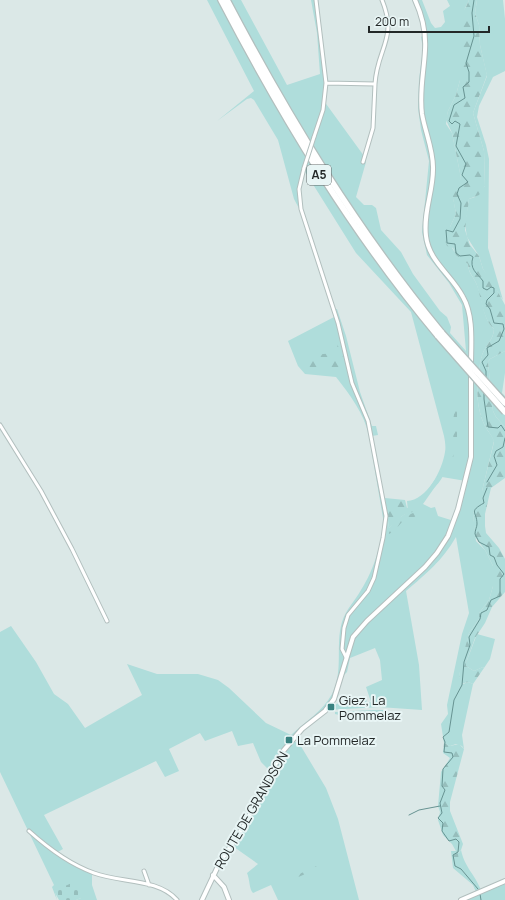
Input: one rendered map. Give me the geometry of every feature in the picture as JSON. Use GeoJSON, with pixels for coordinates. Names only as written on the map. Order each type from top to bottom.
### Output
{"type":"FeatureCollection","features":[{"type":"Feature","properties":{"kind":"highway","name":"A5"},"geometry":{"type":"LineString","coordinates":[[221,0],[279,107],[320,176],[372,252],[505,412]]}},
{"type":"Feature","properties":{"kind":"highway","name":"A5"},"geometry":{"type":"LineString","coordinates":[[227,0],[283,104],[326,174],[381,254],[440,334],[505,403]]}},
{"type":"Feature","properties":{"kind":"street"},"geometry":{"type":"LineString","coordinates":[[316,0],[326,83],[322,110],[299,189],[301,209],[338,323],[352,383],[368,421],[386,516],[383,538],[374,578],[368,590],[348,615],[344,628],[342,649],[346,657]]}},
{"type":"Feature","properties":{"kind":"street"},"geometry":{"type":"LineString","coordinates":[[363,162],[373,128],[375,84],[378,63],[388,29],[387,16],[382,0]]}},
{"type":"Feature","properties":{"kind":"street","name":"ROUTE DE GRANDSON"},"geometry":{"type":"LineString","coordinates":[[202,900],[213,875],[247,821],[264,783],[284,750],[302,729],[325,711],[334,699],[339,687],[351,642],[358,630],[425,567],[442,546],[450,531],[466,481],[471,457],[471,349],[468,308],[458,288],[435,260],[426,237],[426,213],[433,168],[421,103],[421,80],[425,52],[424,34],[415,0]]}},
{"type":"Feature","properties":{"kind":"street"},"geometry":{"type":"LineString","coordinates":[[326,83],[375,84]]}},
{"type":"Feature","properties":{"kind":"street"},"geometry":{"type":"LineString","coordinates":[[0,425],[41,490],[107,621]]}},
{"type":"Feature","properties":{"kind":"street"},"geometry":{"type":"LineString","coordinates":[[29,831],[70,863],[109,878],[149,885],[167,890],[177,900]]}},
{"type":"Feature","properties":{"kind":"street"},"geometry":{"type":"LineString","coordinates":[[144,871],[149,885]]}},
{"type":"Feature","properties":{"kind":"street"},"geometry":{"type":"LineString","coordinates":[[213,875],[224,887],[229,900]]}},
{"type":"Feature","properties":{"kind":"street"},"geometry":{"type":"LineString","coordinates":[[461,900],[505,881]]}},
{"type":"Feature","properties":{"kind":"green space"},"geometry":{"type":"Polygon","coordinates":[[[207,0],[241,0],[287,85],[320,74],[317,33],[311,0],[316,0],[326,83],[324,101],[364,156],[366,162],[356,197],[364,205],[372,205],[376,208],[381,230],[401,252],[413,274],[440,311],[447,317],[451,327],[450,333],[466,351],[462,305],[449,283],[427,255],[422,232],[429,161],[421,130],[418,108],[419,80],[423,49],[421,37],[426,33],[415,0],[422,0],[431,23],[435,28],[441,27],[445,22],[443,11],[450,6],[447,0],[469,0],[460,19],[460,80],[456,95],[448,111],[446,124],[452,133],[461,178],[453,197],[456,214],[450,227],[451,246],[454,251],[468,264],[468,268],[475,280],[487,319],[494,329],[494,333],[482,355],[478,376],[477,393],[479,410],[485,426],[494,441],[482,491],[483,499],[473,513],[476,541],[485,550],[493,566],[493,586],[489,600],[479,613],[479,619],[469,633],[459,676],[463,684],[468,682],[473,684],[462,735],[464,749],[462,746],[456,744],[450,746],[444,743],[441,724],[448,714],[447,705],[462,634],[469,613],[456,537],[440,560],[406,591],[419,665],[422,710],[379,707],[329,710],[332,706],[341,702],[343,707],[352,705],[351,699],[354,699],[355,702],[366,699],[367,703],[371,702],[366,687],[382,680],[380,660],[375,648],[350,658],[347,672],[341,678],[331,702],[291,741],[299,743],[326,788],[338,819],[359,900],[278,900],[271,885],[253,893],[247,873],[258,864],[234,847],[251,820],[260,801],[258,799],[273,774],[261,762],[253,743],[238,746],[232,731],[205,741],[200,733],[169,749],[179,771],[165,777],[156,761],[44,815],[63,849],[56,853],[92,872],[92,885],[97,900],[76,900],[81,898],[55,891],[57,900],[52,887],[54,885],[0,772],[0,632],[11,626],[36,662],[54,694],[68,704],[85,728],[142,695],[127,664],[157,674],[198,674],[218,680],[229,688],[266,723],[291,735],[324,706],[336,685],[339,667],[339,640],[342,622],[346,613],[366,582],[374,564],[383,527],[383,518],[369,436],[360,412],[336,377],[305,374],[298,366],[288,341],[336,316],[334,309],[337,309],[346,336],[360,392],[372,426],[376,426],[378,435],[372,436],[383,499],[385,499],[389,528],[396,520],[408,512],[407,501],[421,496],[427,490],[437,476],[443,460],[445,448],[444,436],[411,312],[356,253],[304,170],[299,189],[303,216],[294,199],[278,140],[254,100],[251,98],[247,99],[217,121],[254,91],[207,0]],[[442,477],[423,504],[431,508],[435,507],[438,516],[454,521],[466,481],[442,477]]]}},
{"type":"Feature","properties":{"kind":"green space"},"geometry":{"type":"Polygon","coordinates":[[[469,0],[477,0],[475,13],[479,25],[480,45],[487,75],[473,113],[484,151],[485,186],[479,195],[469,199],[465,230],[470,245],[479,256],[483,269],[491,279],[505,305],[505,351],[490,359],[488,362],[493,411],[505,427],[505,478],[491,488],[485,514],[485,526],[486,533],[499,548],[505,559],[505,592],[492,607],[485,623],[475,638],[466,663],[466,666],[474,671],[483,667],[484,668],[473,684],[468,682],[461,684],[459,676],[461,663],[469,633],[479,619],[479,613],[489,600],[493,586],[493,566],[485,550],[475,537],[473,513],[482,499],[482,491],[494,442],[485,426],[479,410],[477,385],[482,355],[494,333],[494,329],[485,314],[476,283],[470,272],[468,264],[456,255],[453,248],[447,246],[443,235],[446,228],[450,227],[456,214],[452,193],[461,178],[452,133],[446,120],[460,80],[460,15],[469,0]]]}},
{"type":"Feature","properties":{"kind":"green space"},"geometry":{"type":"Polygon","coordinates":[[[477,0],[503,0],[505,19],[505,71],[493,77],[479,106],[477,117],[489,159],[488,248],[503,300],[483,269],[479,256],[467,237],[465,224],[469,199],[475,197],[485,186],[484,151],[473,113],[487,76],[480,45],[479,25],[475,13],[477,0]]]}},
{"type":"Feature","properties":{"kind":"green space"},"geometry":{"type":"Polygon","coordinates":[[[340,342],[346,367],[323,371],[306,368],[305,361],[307,356],[332,353],[337,349],[338,343],[340,342]]]}},
{"type":"Feature","properties":{"kind":"green space"},"geometry":{"type":"Polygon","coordinates":[[[505,351],[505,373],[502,393],[505,396],[505,427],[493,411],[488,362],[490,359],[505,351]]]}},
{"type":"Feature","properties":{"kind":"green space"},"geometry":{"type":"Polygon","coordinates":[[[457,407],[457,437],[452,463],[449,463],[454,442],[452,427],[455,408],[457,407]]]}},
{"type":"Feature","properties":{"kind":"green space"},"geometry":{"type":"Polygon","coordinates":[[[443,471],[445,471],[438,483],[423,501],[418,504],[419,509],[426,512],[402,522],[389,534],[388,530],[393,529],[399,520],[415,512],[410,512],[403,515],[389,528],[385,498],[405,500],[407,508],[418,502],[443,471]]]}},
{"type":"Feature","properties":{"kind":"green space"},"geometry":{"type":"Polygon","coordinates":[[[477,634],[495,639],[490,659],[484,668],[483,667],[474,671],[466,666],[466,663],[477,634]]]}},
{"type":"Feature","properties":{"kind":"green space"},"geometry":{"type":"Polygon","coordinates":[[[386,710],[388,713],[373,712],[339,715],[335,714],[335,712],[386,710]]]}},
{"type":"Feature","properties":{"kind":"green space"},"geometry":{"type":"Polygon","coordinates":[[[444,743],[450,746],[459,744],[464,749],[450,802],[450,811],[463,844],[458,853],[459,864],[475,879],[476,885],[459,868],[455,866],[453,855],[457,853],[452,844],[443,835],[438,820],[440,812],[438,806],[441,772],[450,758],[443,753],[444,743]]]}},
{"type":"Feature","properties":{"kind":"green space"},"geometry":{"type":"Polygon","coordinates":[[[461,850],[467,866],[481,890],[505,881],[505,900],[461,900],[476,892],[473,885],[453,868],[451,851],[456,851],[459,853],[461,850]]]}},
{"type":"Feature","properties":{"kind":"green space"},"geometry":{"type":"Polygon","coordinates":[[[330,860],[331,862],[328,864],[287,882],[286,880],[330,860]]]}},
{"type":"Feature","properties":{"kind":"green space"},"geometry":{"type":"Polygon","coordinates":[[[74,882],[81,898],[76,900],[59,900],[54,891],[74,882]]]}},
{"type":"Feature","properties":{"kind":"waterway"},"geometry":{"type":"LineString","coordinates":[[474,0],[472,13],[474,36],[466,63],[469,72],[469,82],[463,87],[465,98],[454,105],[449,121],[452,124],[455,121],[460,124],[456,146],[466,164],[462,175],[468,182],[459,188],[457,194],[461,203],[460,219],[453,232],[446,230],[447,243],[455,244],[456,253],[460,256],[470,255],[473,257],[472,265],[476,273],[483,281],[483,288],[487,290],[491,287],[494,288],[494,293],[487,300],[486,304],[490,309],[494,323],[503,324],[504,329],[499,341],[487,348],[488,355],[482,362],[486,371],[486,379]]}},
{"type":"Feature","properties":{"kind":"waterway"},"geometry":{"type":"LineString","coordinates":[[484,392],[488,427],[498,428],[501,425],[505,431]]}},
{"type":"Feature","properties":{"kind":"waterway"},"geometry":{"type":"LineString","coordinates":[[487,482],[497,465],[494,456],[496,451],[503,447],[505,438]]}},
{"type":"Feature","properties":{"kind":"waterway"},"geometry":{"type":"LineString","coordinates":[[478,889],[461,869],[455,866],[453,855],[458,852],[459,842],[456,839],[449,841],[442,831],[443,823],[438,818],[442,813],[440,803],[445,790],[442,786],[443,769],[453,757],[452,753],[444,752],[445,742],[443,737],[449,732],[454,700],[462,685],[464,662],[470,645],[469,637],[480,619],[481,613],[487,610],[491,600],[500,596],[500,579],[504,574],[497,565],[494,557],[490,555],[489,547],[479,542],[475,534],[477,520],[474,512],[476,508],[484,503],[483,498],[487,488]]}},
{"type":"Feature","properties":{"kind":"waterway"},"geometry":{"type":"LineString","coordinates":[[409,815],[419,810],[440,806]]}},
{"type":"Feature","properties":{"kind":"waterway"},"geometry":{"type":"LineString","coordinates":[[480,894],[481,900]]}},
{"type":"Feature","properties":{"kind":"place","name":"Giez, La Pommelaz"},"geometry":{"type":"Point","coordinates":[331,707]}},
{"type":"Feature","properties":{"kind":"place","name":"La Pommelaz"},"geometry":{"type":"Point","coordinates":[289,740]}}]}
